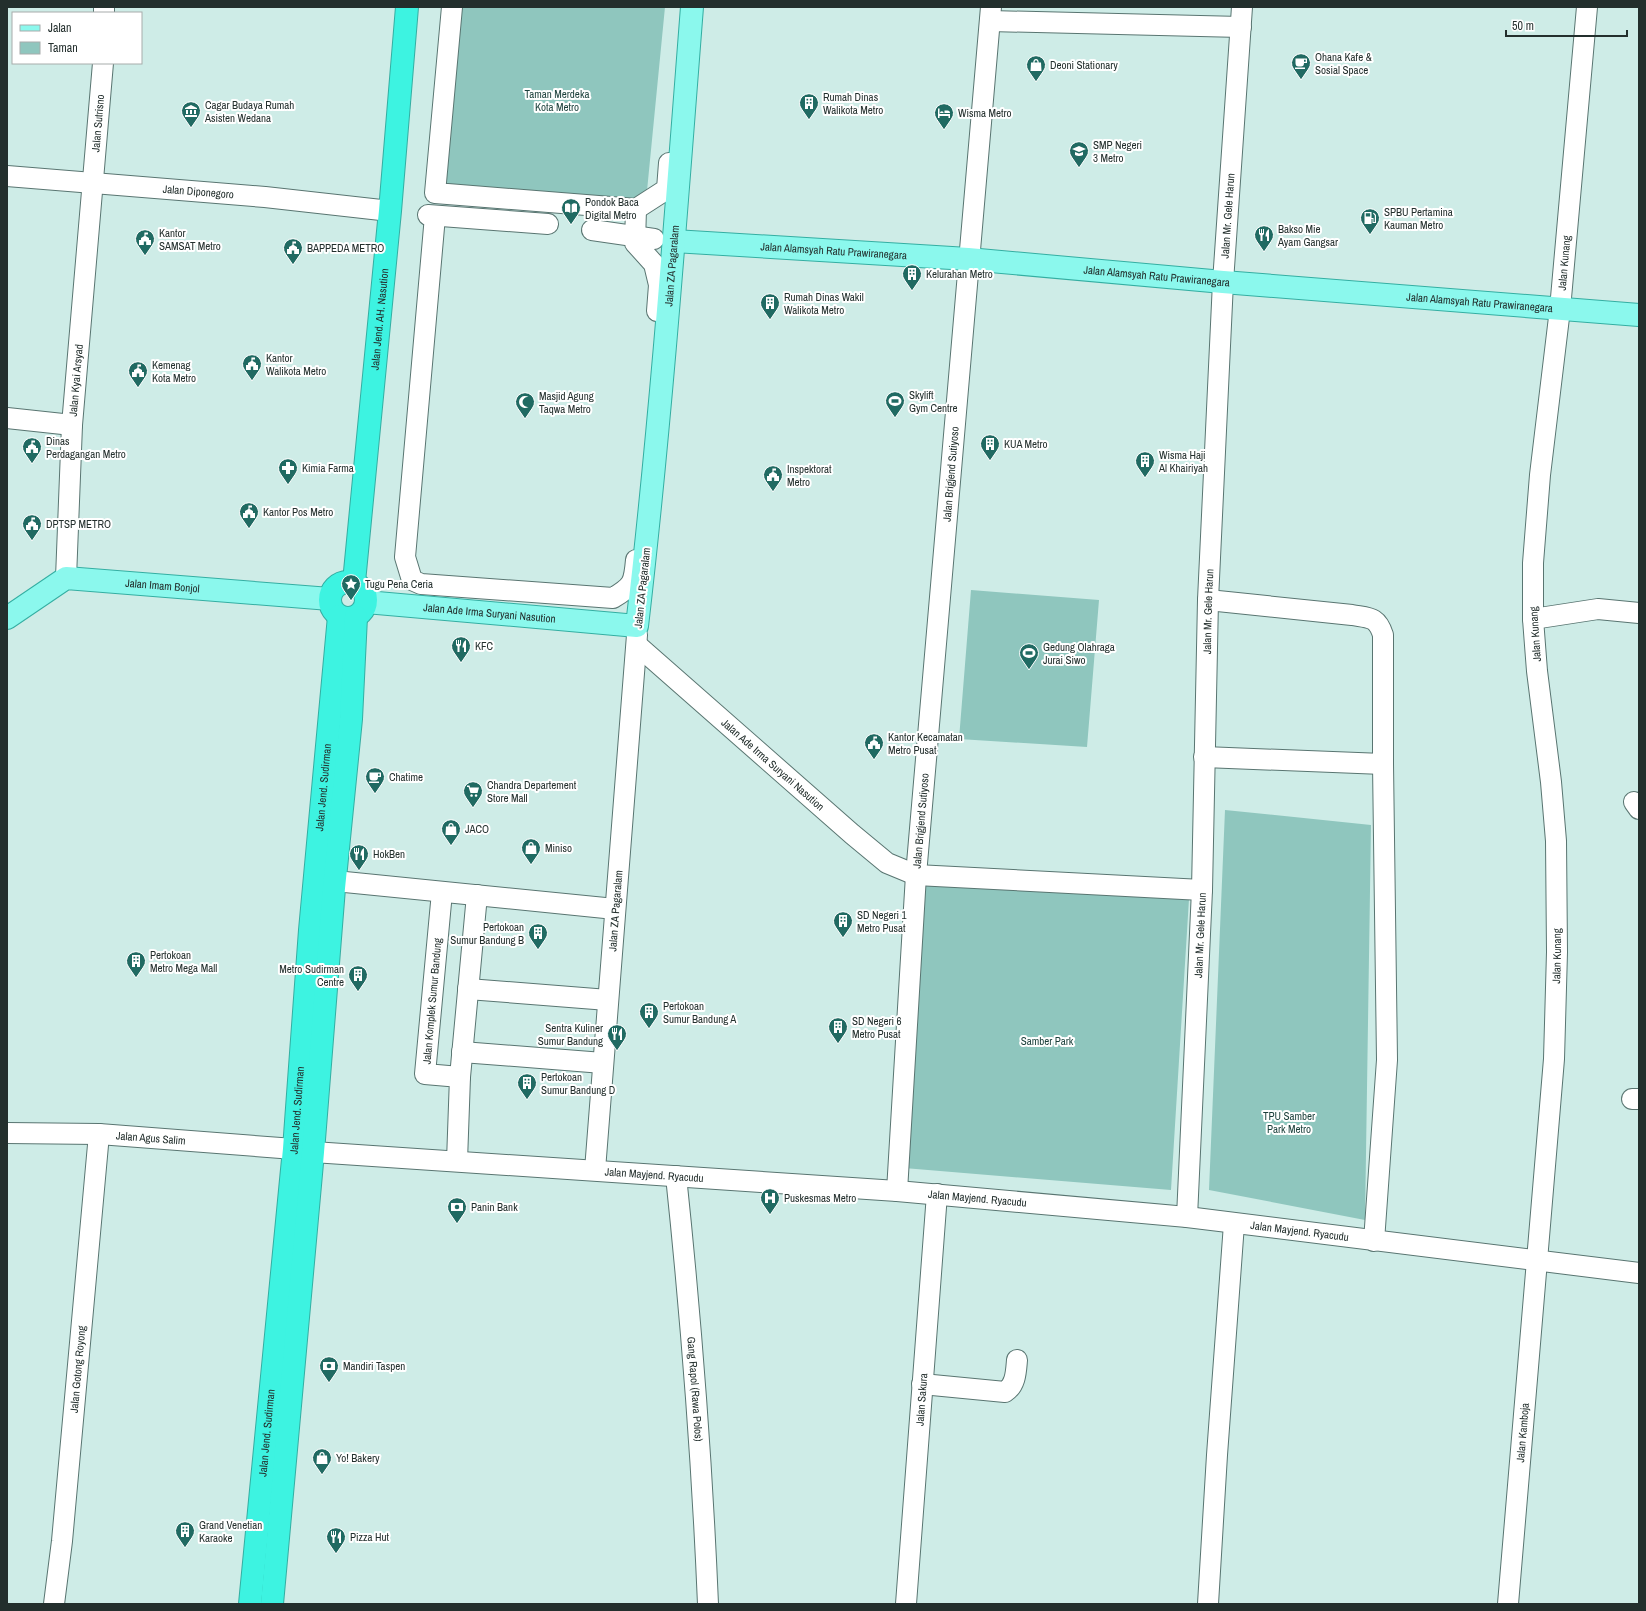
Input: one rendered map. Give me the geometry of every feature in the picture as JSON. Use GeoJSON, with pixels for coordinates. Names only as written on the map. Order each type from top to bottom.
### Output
{"type":"FeatureCollection","features":[{"type":"Feature","properties":{"kind":"highway","name":"Jalan Jend. AH. Nasution"},"geometry":{"type":"LineString","coordinates":[[354,582],[390,211],[407,7]]}},
{"type":"Feature","properties":{"kind":"highway"},"geometry":{"type":"LineString","coordinates":[[346,582],[354,582],[363,590],[366,596],[348,608],[332,591],[338,585],[346,582]]}},
{"type":"Feature","properties":{"kind":"highway","name":"Jalan Jend. Sudirman"},"geometry":{"type":"LineString","coordinates":[[272,1604],[273,1479],[303,1150],[335,881],[352,719],[348,608]]}},
{"type":"Feature","properties":{"kind":"highway","name":"Jalan Jend. Sudirman"},"geometry":{"type":"LineString","coordinates":[[303,1150],[310,930],[348,608]]}},
{"type":"Feature","properties":{"kind":"highway","name":"Jalan Jend. Sudirman"},"geometry":{"type":"LineString","coordinates":[[250,1604],[273,1479]]}},
{"type":"Feature","properties":{"kind":"main road","name":"Jalan ZA Pagaralam"},"geometry":{"type":"LineString","coordinates":[[637,635],[650,516],[654,239],[692,7]]}},
{"type":"Feature","properties":{"kind":"main road","name":"Jalan Alamsyah Ratu Prawiranegara"},"geometry":{"type":"LineString","coordinates":[[654,239],[968,259],[1223,282],[1639,315]]}},
{"type":"Feature","properties":{"kind":"main road","name":"Jalan Imam Bonjol"},"geometry":{"type":"LineString","coordinates":[[66,578],[348,608]]}},
{"type":"Feature","properties":{"kind":"main road"},"geometry":{"type":"LineString","coordinates":[[7,618],[66,578]]}},
{"type":"Feature","properties":{"kind":"main road","name":"Jalan Ade Irma Suryani Nasution"},"geometry":{"type":"LineString","coordinates":[[348,608],[637,635]]}},
{"type":"Feature","properties":{"kind":"street"},"geometry":{"type":"LineString","coordinates":[[452,7],[435,193],[636,209],[667,189],[682,7]]}},
{"type":"Feature","properties":{"kind":"street","name":"Jalan Mr. Gele Harun"},"geometry":{"type":"LineString","coordinates":[[1187,1217],[1202,890],[1208,600],[1223,282],[1242,7]]}},
{"type":"Feature","properties":{"kind":"street","name":"Jalan Kunang"},"geometry":{"type":"LineString","coordinates":[[1537,1261],[1554,1059],[1556,841],[1552,789],[1533,619],[1533,563],[1540,475],[1560,309],[1587,7]]}},
{"type":"Feature","properties":{"kind":"street"},"geometry":{"type":"LineString","coordinates":[[990,14],[1241,27]]}},
{"type":"Feature","properties":{"kind":"street","name":"Jalan Brigjend Sutiyoso"},"geometry":{"type":"LineString","coordinates":[[897,1191],[916,875],[990,14]]}},
{"type":"Feature","properties":{"kind":"street","name":"Jalan Sutrisno"},"geometry":{"type":"LineString","coordinates":[[93,184],[103,64]]}},
{"type":"Feature","properties":{"kind":"street","name":"Jalan Diponegoro"},"geometry":{"type":"LineString","coordinates":[[7,176],[264,197],[390,211]]}},
{"type":"Feature","properties":{"kind":"street","name":"Jalan Kyai Arsyad"},"geometry":{"type":"LineString","coordinates":[[66,578],[72,425],[93,184]]}},
{"type":"Feature","properties":{"kind":"street"},"geometry":{"type":"LineString","coordinates":[[636,209],[654,239]]}},
{"type":"Feature","properties":{"kind":"street"},"geometry":{"type":"LineString","coordinates":[[548,224],[432,215],[405,557],[412,580],[421,584],[613,598],[628,590],[635,578],[659,286],[654,264],[635,243],[654,239]]}},
{"type":"Feature","properties":{"kind":"street"},"geometry":{"type":"LineString","coordinates":[[592,230],[654,239]]}},
{"type":"Feature","properties":{"kind":"street"},"geometry":{"type":"LineString","coordinates":[[7,418],[72,425]]}},
{"type":"Feature","properties":{"kind":"street"},"geometry":{"type":"LineString","coordinates":[[1208,600],[1352,615],[1372,619],[1380,624],[1383,641],[1387,1060],[1374,1242]]}},
{"type":"Feature","properties":{"kind":"street"},"geometry":{"type":"LineString","coordinates":[[1533,619],[1598,609],[1639,613]]}},
{"type":"Feature","properties":{"kind":"street","name":"Jalan Ade Irma Suryani Nasution"},"geometry":{"type":"LineString","coordinates":[[637,635],[876,854],[888,863],[916,875]]}},
{"type":"Feature","properties":{"kind":"street","name":"Jalan ZA Pagaralam"},"geometry":{"type":"LineString","coordinates":[[596,1170],[637,635]]}},
{"type":"Feature","properties":{"kind":"street"},"geometry":{"type":"LineString","coordinates":[[1204,757],[1383,764]]}},
{"type":"Feature","properties":{"kind":"street"},"geometry":{"type":"LineString","coordinates":[[916,875],[1202,890]]}},
{"type":"Feature","properties":{"kind":"street"},"geometry":{"type":"LineString","coordinates":[[335,881],[615,909]]}},
{"type":"Feature","properties":{"kind":"street","name":"Jalan Komplek Sumur Bandung"},"geometry":{"type":"LineString","coordinates":[[442,892],[424,1074],[460,1077]]}},
{"type":"Feature","properties":{"kind":"street"},"geometry":{"type":"LineString","coordinates":[[457,1161],[460,1077],[477,895]]}},
{"type":"Feature","properties":{"kind":"street"},"geometry":{"type":"LineString","coordinates":[[468,989],[608,1000]]}},
{"type":"Feature","properties":{"kind":"street"},"geometry":{"type":"LineString","coordinates":[[462,1052],[604,1063]]}},
{"type":"Feature","properties":{"kind":"street","name":"Jalan Agus Salim"},"geometry":{"type":"LineString","coordinates":[[7,1133],[99,1134],[303,1150]]}},
{"type":"Feature","properties":{"kind":"street","name":"Jalan Gotong Royong"},"geometry":{"type":"LineString","coordinates":[[54,1604],[62,1541],[99,1134]]}},
{"type":"Feature","properties":{"kind":"street","name":"Jalan Mayjend. Ryacudu"},"geometry":{"type":"LineString","coordinates":[[303,1150],[937,1194],[1187,1217],[1374,1242],[1639,1273]]}},
{"type":"Feature","properties":{"kind":"street","name":"Gang Rapol (Rawa Polos)"},"geometry":{"type":"LineString","coordinates":[[676,1176],[693,1344],[704,1497],[708,1604]]}},
{"type":"Feature","properties":{"kind":"street","name":"Jalan Sakura"},"geometry":{"type":"LineString","coordinates":[[906,1604],[937,1194]]}},
{"type":"Feature","properties":{"kind":"street"},"geometry":{"type":"LineString","coordinates":[[1208,1604],[1234,1224]]}},
{"type":"Feature","properties":{"kind":"street","name":"Jalan Kamboja"},"geometry":{"type":"LineString","coordinates":[[1508,1604],[1537,1261]]}},
{"type":"Feature","properties":{"kind":"street"},"geometry":{"type":"LineString","coordinates":[[922,1384],[1006,1392],[1014,1382],[1017,1360]]}},
{"type":"Feature","properties":{"kind":"green space","name":"Taman Merdeka Kota Metro"},"geometry":{"type":"Polygon","coordinates":[[[457,7],[665,7],[646,201],[442,185],[457,7]]]}},
{"type":"Feature","properties":{"kind":"green space","name":"Gedung Olahraga Jurai Siwo"},"geometry":{"type":"Polygon","coordinates":[[[971,590],[1099,600],[1087,747],[959,739],[971,590]]]}},
{"type":"Feature","properties":{"kind":"green space","name":"TPU Samber Park Metro"},"geometry":{"type":"Polygon","coordinates":[[[1225,810],[1371,825],[1365,1220],[1209,1190],[1225,810]]]}},
{"type":"Feature","properties":{"kind":"green space","name":"Samber Park"},"geometry":{"type":"Polygon","coordinates":[[[926,880],[1189,899],[1171,1190],[904,1168],[926,880]]]}},
{"type":"Feature","properties":{"kind":"place","name":"Ohana Kafe & Sosial Space"},"geometry":{"type":"Point","coordinates":[1301,80]}},
{"type":"Feature","properties":{"kind":"place","name":"Deoni Stationary"},"geometry":{"type":"Point","coordinates":[1036,82]}},
{"type":"Feature","properties":{"kind":"place","name":"Rumah Dinas Walikota Metro"},"geometry":{"type":"Point","coordinates":[809,120]}},
{"type":"Feature","properties":{"kind":"place","name":"Cagar Budaya Rumah Asisten Wedana"},"geometry":{"type":"Point","coordinates":[191,128]}},
{"type":"Feature","properties":{"kind":"place","name":"Wisma Metro"},"geometry":{"type":"Point","coordinates":[944,130]}},
{"type":"Feature","properties":{"kind":"place","name":"SMP Negeri 3 Metro"},"geometry":{"type":"Point","coordinates":[1079,168]}},
{"type":"Feature","properties":{"kind":"place","name":"Pondok Baca Digital Metro"},"geometry":{"type":"Point","coordinates":[571,225]}},
{"type":"Feature","properties":{"kind":"place","name":"SPBU Pertamina Kauman Metro"},"geometry":{"type":"Point","coordinates":[1370,235]}},
{"type":"Feature","properties":{"kind":"place","name":"Bakso Mie Ayam Gangsar"},"geometry":{"type":"Point","coordinates":[1264,252]}},
{"type":"Feature","properties":{"kind":"place","name":"Kantor SAMSAT Metro"},"geometry":{"type":"Point","coordinates":[145,256]}},
{"type":"Feature","properties":{"kind":"place","name":"BAPPEDA METRO"},"geometry":{"type":"Point","coordinates":[293,265]}},
{"type":"Feature","properties":{"kind":"place","name":"Kelurahan Metro"},"geometry":{"type":"Point","coordinates":[912,291]}},
{"type":"Feature","properties":{"kind":"place","name":"Rumah Dinas Wakil Walikota Metro"},"geometry":{"type":"Point","coordinates":[770,320]}},
{"type":"Feature","properties":{"kind":"place","name":"Kantor Walikota Metro"},"geometry":{"type":"Point","coordinates":[252,381]}},
{"type":"Feature","properties":{"kind":"place","name":"Kemenag Kota Metro"},"geometry":{"type":"Point","coordinates":[138,388]}},
{"type":"Feature","properties":{"kind":"place","name":"Skylift Gym Centre"},"geometry":{"type":"Point","coordinates":[895,418]}},
{"type":"Feature","properties":{"kind":"place","name":"Masjid Agung Taqwa Metro"},"geometry":{"type":"Point","coordinates":[525,419]}},
{"type":"Feature","properties":{"kind":"place","name":"KUA Metro"},"geometry":{"type":"Point","coordinates":[990,461]}},
{"type":"Feature","properties":{"kind":"place","name":"Dinas Perdagangan Metro"},"geometry":{"type":"Point","coordinates":[32,464]}},
{"type":"Feature","properties":{"kind":"place","name":"Wisma Haji Al Khairiyah"},"geometry":{"type":"Point","coordinates":[1145,478]}},
{"type":"Feature","properties":{"kind":"place","name":"Kimia Farma"},"geometry":{"type":"Point","coordinates":[288,485]}},
{"type":"Feature","properties":{"kind":"place","name":"Inspektorat Metro"},"geometry":{"type":"Point","coordinates":[773,492]}},
{"type":"Feature","properties":{"kind":"place","name":"Kantor Pos Metro"},"geometry":{"type":"Point","coordinates":[249,529]}},
{"type":"Feature","properties":{"kind":"place","name":"DPTSP METRO"},"geometry":{"type":"Point","coordinates":[32,541]}},
{"type":"Feature","properties":{"kind":"place","name":"Tugu Pena Ceria"},"geometry":{"type":"Point","coordinates":[351,601]}},
{"type":"Feature","properties":{"kind":"place","name":"KFC"},"geometry":{"type":"Point","coordinates":[461,663]}},
{"type":"Feature","properties":{"kind":"place","name":"Gedung Olahraga Jurai Siwo"},"geometry":{"type":"Point","coordinates":[1029,670]}},
{"type":"Feature","properties":{"kind":"place","name":"Kantor Kecamatan Metro Pusat"},"geometry":{"type":"Point","coordinates":[874,760]}},
{"type":"Feature","properties":{"kind":"place","name":"Chatime"},"geometry":{"type":"Point","coordinates":[375,794]}},
{"type":"Feature","properties":{"kind":"place","name":"Chandra Departement Store Mall"},"geometry":{"type":"Point","coordinates":[473,808]}},
{"type":"Feature","properties":{"kind":"place","name":"JACO"},"geometry":{"type":"Point","coordinates":[451,846]}},
{"type":"Feature","properties":{"kind":"place","name":"Miniso"},"geometry":{"type":"Point","coordinates":[531,865]}},
{"type":"Feature","properties":{"kind":"place","name":"HokBen"},"geometry":{"type":"Point","coordinates":[359,871]}},
{"type":"Feature","properties":{"kind":"place","name":"SD Negeri 1 Metro Pusat"},"geometry":{"type":"Point","coordinates":[843,938]}},
{"type":"Feature","properties":{"kind":"place","name":"Pertokoan Sumur Bandung B"},"geometry":{"type":"Point","coordinates":[538,950]}},
{"type":"Feature","properties":{"kind":"place","name":"Pertokoan Metro Mega Mall"},"geometry":{"type":"Point","coordinates":[136,978]}},
{"type":"Feature","properties":{"kind":"place","name":"Metro Sudirman Centre"},"geometry":{"type":"Point","coordinates":[358,992]}},
{"type":"Feature","properties":{"kind":"place","name":"Pertokoan Sumur Bandung A"},"geometry":{"type":"Point","coordinates":[649,1029]}},
{"type":"Feature","properties":{"kind":"place","name":"SD Negeri 6 Metro Pusat"},"geometry":{"type":"Point","coordinates":[838,1044]}},
{"type":"Feature","properties":{"kind":"place","name":"Sentra Kuliner Sumur Bandung"},"geometry":{"type":"Point","coordinates":[617,1051]}},
{"type":"Feature","properties":{"kind":"place","name":"Pertokoan Sumur Bandung D"},"geometry":{"type":"Point","coordinates":[527,1100]}},
{"type":"Feature","properties":{"kind":"place","name":"Puskesmas Metro"},"geometry":{"type":"Point","coordinates":[770,1215]}},
{"type":"Feature","properties":{"kind":"place","name":"Panin Bank"},"geometry":{"type":"Point","coordinates":[457,1224]}},
{"type":"Feature","properties":{"kind":"place","name":"Mandiri Taspen"},"geometry":{"type":"Point","coordinates":[329,1383]}},
{"type":"Feature","properties":{"kind":"place","name":"Yo! Bakery"},"geometry":{"type":"Point","coordinates":[322,1475]}},
{"type":"Feature","properties":{"kind":"place","name":"Grand Venetian Karaoke"},"geometry":{"type":"Point","coordinates":[185,1548]}},
{"type":"Feature","properties":{"kind":"place","name":"Pizza Hut"},"geometry":{"type":"Point","coordinates":[336,1554]}}]}
